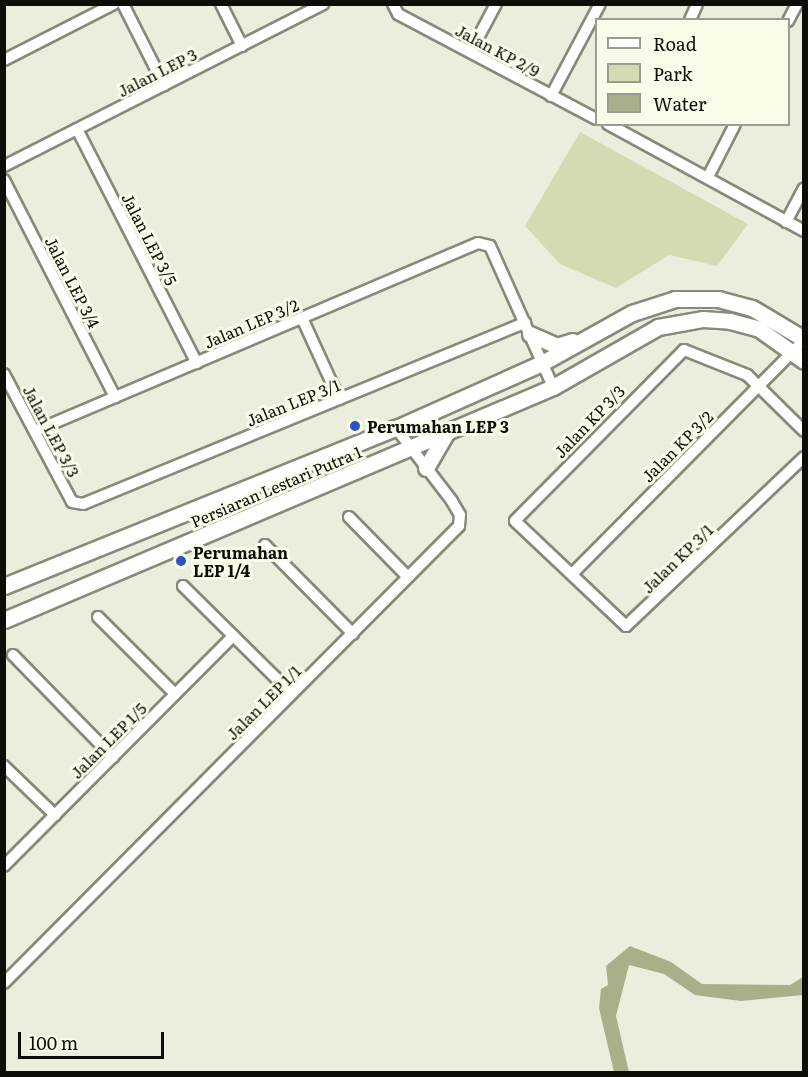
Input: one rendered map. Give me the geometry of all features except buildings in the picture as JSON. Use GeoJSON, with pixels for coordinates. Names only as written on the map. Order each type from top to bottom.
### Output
{"type":"FeatureCollection","features":[{"type":"Feature","properties":{"kind":"street"},"geometry":{"type":"LineString","coordinates":[[4,60],[114,4]]}},
{"type":"Feature","properties":{"kind":"street"},"geometry":{"type":"LineString","coordinates":[[123,4],[164,85]]}},
{"type":"Feature","properties":{"kind":"street"},"geometry":{"type":"LineString","coordinates":[[221,4],[242,46]]}},
{"type":"Feature","properties":{"kind":"street","name":"Jalan LEP 3"},"geometry":{"type":"LineString","coordinates":[[4,166],[323,4]]}},
{"type":"Feature","properties":{"kind":"street","name":"Jalan KP 2/9"},"geometry":{"type":"LineString","coordinates":[[393,4],[392,10],[595,118]]}},
{"type":"Feature","properties":{"kind":"street"},"geometry":{"type":"LineString","coordinates":[[471,51],[496,4]]}},
{"type":"Feature","properties":{"kind":"street"},"geometry":{"type":"LineString","coordinates":[[551,96],[600,4]]}},
{"type":"Feature","properties":{"kind":"street"},"geometry":{"type":"LineString","coordinates":[[691,18],[697,4]]}},
{"type":"Feature","properties":{"kind":"street"},"geometry":{"type":"LineString","coordinates":[[790,19],[797,4]]}},
{"type":"Feature","properties":{"kind":"street"},"geometry":{"type":"LineString","coordinates":[[612,126],[804,231]]}},
{"type":"Feature","properties":{"kind":"street"},"geometry":{"type":"LineString","coordinates":[[630,135],[635,126]]}},
{"type":"Feature","properties":{"kind":"street"},"geometry":{"type":"LineString","coordinates":[[708,177],[734,126]]}},
{"type":"Feature","properties":{"kind":"street","name":"Jalan LEP 3/5"},"geometry":{"type":"LineString","coordinates":[[77,129],[197,363]]}},
{"type":"Feature","properties":{"kind":"street","name":"Jalan LEP 3/4"},"geometry":{"type":"LineString","coordinates":[[4,180],[115,397]]}},
{"type":"Feature","properties":{"kind":"street"},"geometry":{"type":"LineString","coordinates":[[786,222],[804,188]]}},
{"type":"Feature","properties":{"kind":"street","name":"Jalan LEP 3/2"},"geometry":{"type":"LineString","coordinates":[[35,431],[478,243],[490,246],[527,329]]}},
{"type":"Feature","properties":{"kind":"street"},"geometry":{"type":"LineString","coordinates":[[527,329],[557,346],[595,334],[675,299],[718,299],[778,319],[804,340]]}},
{"type":"Feature","properties":{"kind":"street"},"geometry":{"type":"LineString","coordinates":[[302,318],[339,399]]}},
{"type":"Feature","properties":{"kind":"street","name":"Persiaran Lestari Putra 1"},"geometry":{"type":"LineString","coordinates":[[4,620],[553,387],[658,327],[703,319],[759,329],[798,357]]}},
{"type":"Feature","properties":{"kind":"street"},"geometry":{"type":"LineString","coordinates":[[527,329],[553,387]]}},
{"type":"Feature","properties":{"kind":"street","name":"Jalan LEP 3/1"},"geometry":{"type":"LineString","coordinates":[[72,502],[83,504],[339,399],[527,329]]}},
{"type":"Feature","properties":{"kind":"street","name":"Persiaran Lestari Putra 1"},"geometry":{"type":"LineString","coordinates":[[4,586],[396,428],[542,363],[595,334]]}},
{"type":"Feature","properties":{"kind":"street","name":"Jalan KP 3/2"},"geometry":{"type":"LineString","coordinates":[[572,574],[758,386],[798,357],[804,340]]}},
{"type":"Feature","properties":{"kind":"street","name":"Jalan KP 3/3"},"geometry":{"type":"LineString","coordinates":[[572,574],[516,517],[678,352],[690,351],[747,375],[758,386]]}},
{"type":"Feature","properties":{"kind":"street","name":"Jalan LEP 3/3"},"geometry":{"type":"LineString","coordinates":[[4,374],[72,502]]}},
{"type":"Feature","properties":{"kind":"street"},"geometry":{"type":"LineString","coordinates":[[758,386],[804,431]]}},
{"type":"Feature","properties":{"kind":"street","name":"Jalan LEP 1/1"},"geometry":{"type":"LineString","coordinates":[[4,984],[459,526],[460,515],[396,428]]}},
{"type":"Feature","properties":{"kind":"street"},"geometry":{"type":"LineString","coordinates":[[426,468],[448,432]]}},
{"type":"Feature","properties":{"kind":"street","name":"Jalan KP 3/1"},"geometry":{"type":"LineString","coordinates":[[572,574],[620,625],[631,625],[804,457]]}},
{"type":"Feature","properties":{"kind":"street"},"geometry":{"type":"LineString","coordinates":[[350,517],[408,577]]}},
{"type":"Feature","properties":{"kind":"street"},"geometry":{"type":"LineString","coordinates":[[265,545],[353,634]]}},
{"type":"Feature","properties":{"kind":"street"},"geometry":{"type":"LineString","coordinates":[[183,586],[292,694]]}},
{"type":"Feature","properties":{"kind":"street"},"geometry":{"type":"LineString","coordinates":[[4,614],[24,611]]}},
{"type":"Feature","properties":{"kind":"street"},"geometry":{"type":"LineString","coordinates":[[98,617],[175,694]]}},
{"type":"Feature","properties":{"kind":"street","name":"Jalan LEP 1/5"},"geometry":{"type":"LineString","coordinates":[[4,866],[233,636]]}},
{"type":"Feature","properties":{"kind":"street"},"geometry":{"type":"LineString","coordinates":[[13,655],[113,757]]}},
{"type":"Feature","properties":{"kind":"street"},"geometry":{"type":"LineString","coordinates":[[4,766],[55,815]]}},
{"type":"Feature","properties":{"kind":"green space"},"geometry":{"type":"Polygon","coordinates":[[[580,132],[748,224],[717,266],[669,255],[616,288],[560,264],[525,226],[580,132]]]}},
{"type":"Feature","properties":{"kind":"water"},"geometry":{"type":"Polygon","coordinates":[[[630,946],[671,962],[702,984],[790,985],[803,977],[803,995],[741,1001],[695,995],[664,974],[629,965],[616,1016],[629,1072],[614,1072],[599,1008],[601,989],[608,985],[606,966],[630,946]]]}},
{"type":"Feature","properties":{"kind":"place","name":"Perumahan LEP 3"},"geometry":{"type":"Point","coordinates":[355,426]}},
{"type":"Feature","properties":{"kind":"place","name":"Perumahan LEP 1/4"},"geometry":{"type":"Point","coordinates":[181,561]}}]}
